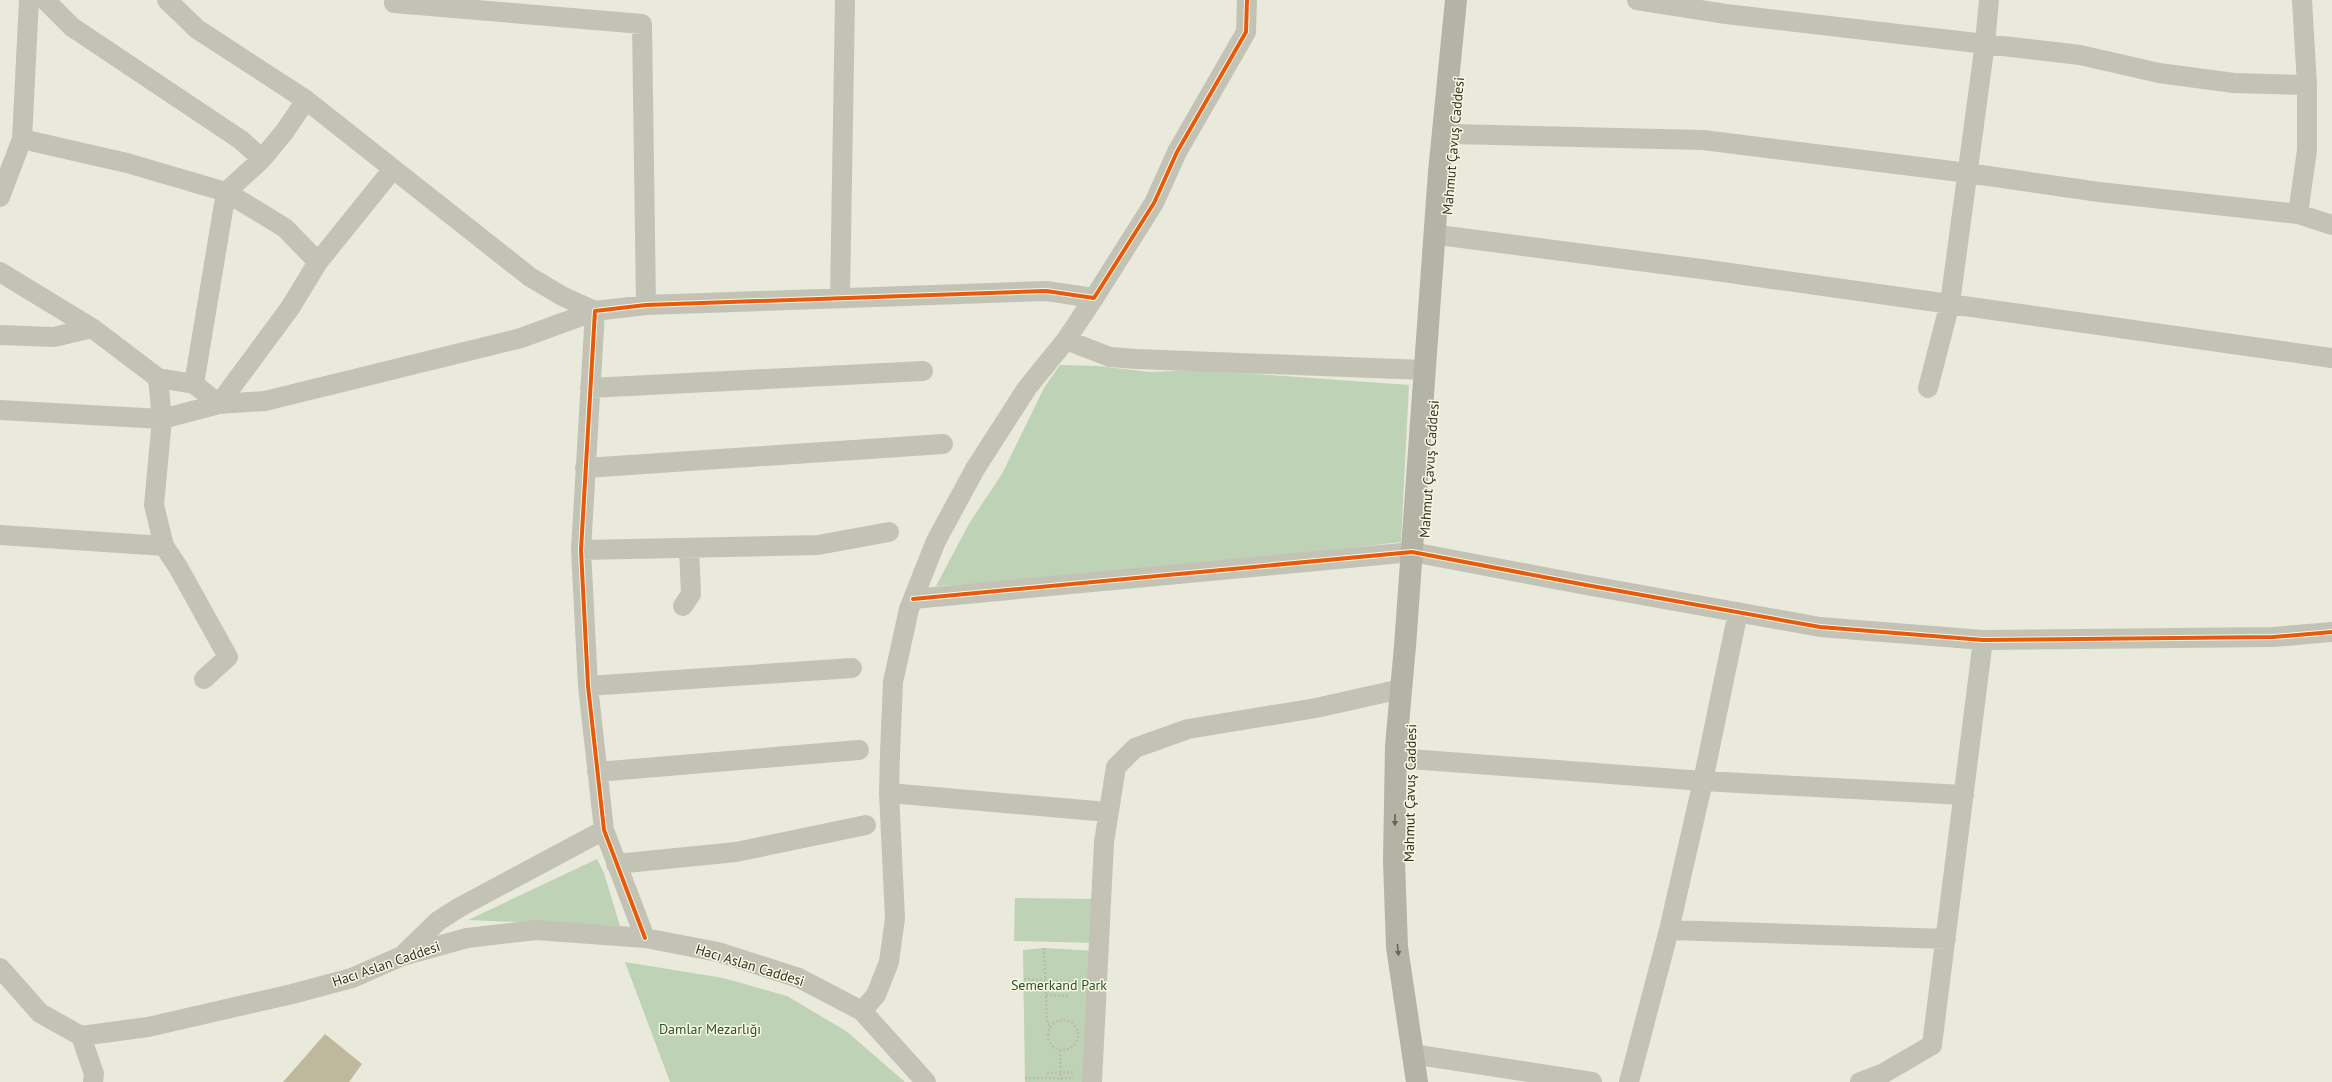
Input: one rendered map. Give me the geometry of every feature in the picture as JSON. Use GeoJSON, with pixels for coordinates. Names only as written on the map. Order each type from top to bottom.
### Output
{"type":"FeatureCollection","features":[{"type":"Feature","properties":{"kind":"main road"},"geometry":{"type":"LineString","coordinates":[[1417,1082],[1419,1055],[1397,947],[1395,885],[1396,746],[1401,689],[1418,553],[1424,370],[1447,78],[1456,0]]}},
{"type":"Feature","properties":{"kind":"main road","name":"Mahmut Çavuş Caddesi"},"geometry":{"type":"LineString","coordinates":[[1430,1082],[1419,1055],[1410,928],[1410,758],[1418,553],[1446,236],[1453,134],[1467,0]]}},
{"type":"Feature","properties":{"kind":"street"},"geometry":{"type":"LineString","coordinates":[[0,197],[22,139],[29,0]]}},
{"type":"Feature","properties":{"kind":"street"},"geometry":{"type":"LineString","coordinates":[[45,0],[72,27],[241,140],[262,159]]}},
{"type":"Feature","properties":{"kind":"street"},"geometry":{"type":"LineString","coordinates":[[167,0],[197,30],[306,100],[530,277],[562,296],[595,311]]}},
{"type":"Feature","properties":{"kind":"street"},"geometry":{"type":"LineString","coordinates":[[395,0],[394,4],[642,24],[646,305]]}},
{"type":"Feature","properties":{"kind":"street"},"geometry":{"type":"LineString","coordinates":[[840,298],[845,0]]}},
{"type":"Feature","properties":{"kind":"street"},"geometry":{"type":"LineString","coordinates":[[862,1011],[876,995],[889,962],[895,918],[889,793],[893,682],[913,599],[936,541],[975,469],[1027,388],[1066,340],[1154,203],[1177,152],[1246,32],[1247,0]]}},
{"type":"Feature","properties":{"kind":"street"},"geometry":{"type":"LineString","coordinates":[[1637,0],[1726,14],[2080,55],[2159,73],[2234,83],[2307,85]]}},
{"type":"Feature","properties":{"kind":"street"},"geometry":{"type":"LineString","coordinates":[[1928,388],[1950,303],[1985,43],[1989,0]]}},
{"type":"Feature","properties":{"kind":"street"},"geometry":{"type":"LineString","coordinates":[[2298,214],[2307,150],[2307,85],[2302,0]]}},
{"type":"Feature","properties":{"kind":"street"},"geometry":{"type":"LineString","coordinates":[[194,384],[226,192],[262,159],[285,131],[306,100]]}},
{"type":"Feature","properties":{"kind":"street"},"geometry":{"type":"LineString","coordinates":[[1453,134],[1703,140],[1968,173],[2099,192],[2298,214],[2332,225]]}},
{"type":"Feature","properties":{"kind":"street"},"geometry":{"type":"LineString","coordinates":[[22,139],[127,163],[226,192],[284,228],[318,262]]}},
{"type":"Feature","properties":{"kind":"street"},"geometry":{"type":"LineString","coordinates":[[219,404],[290,308],[318,262],[393,169]]}},
{"type":"Feature","properties":{"kind":"street"},"geometry":{"type":"LineString","coordinates":[[1446,236],[1950,303],[2332,358]]}},
{"type":"Feature","properties":{"kind":"street"},"geometry":{"type":"LineString","coordinates":[[0,272],[92,328],[158,378],[194,384],[219,404]]}},
{"type":"Feature","properties":{"kind":"street"},"geometry":{"type":"LineString","coordinates":[[0,410],[162,419],[219,404],[265,401],[521,338],[595,311],[646,305],[1046,291],[1094,298]]}},
{"type":"Feature","properties":{"kind":"street"},"geometry":{"type":"LineString","coordinates":[[595,311],[581,550],[588,686],[604,830],[645,938]]}},
{"type":"Feature","properties":{"kind":"street"},"geometry":{"type":"LineString","coordinates":[[0,335],[54,336],[92,328]]}},
{"type":"Feature","properties":{"kind":"street"},"geometry":{"type":"LineString","coordinates":[[1066,340],[1110,357],[1424,370]]}},
{"type":"Feature","properties":{"kind":"street"},"geometry":{"type":"LineString","coordinates":[[590,388],[923,371]]}},
{"type":"Feature","properties":{"kind":"street"},"geometry":{"type":"LineString","coordinates":[[158,378],[162,419],[154,505],[164,546],[178,567],[228,657],[204,679]]}},
{"type":"Feature","properties":{"kind":"street"},"geometry":{"type":"LineString","coordinates":[[585,468],[943,444]]}},
{"type":"Feature","properties":{"kind":"street"},"geometry":{"type":"LineString","coordinates":[[581,550],[818,545],[889,532]]}},
{"type":"Feature","properties":{"kind":"street"},"geometry":{"type":"LineString","coordinates":[[0,534],[164,546]]}},
{"type":"Feature","properties":{"kind":"street"},"geometry":{"type":"LineString","coordinates":[[683,606],[691,594],[689,548]]}},
{"type":"Feature","properties":{"kind":"street"},"geometry":{"type":"LineString","coordinates":[[913,599],[1418,553],[1820,626],[1983,640],[2273,637],[2332,632]]}},
{"type":"Feature","properties":{"kind":"street"},"geometry":{"type":"LineString","coordinates":[[1629,1082],[1669,930],[1703,781],[1738,612]]}},
{"type":"Feature","properties":{"kind":"street"},"geometry":{"type":"LineString","coordinates":[[1860,1082],[1884,1073],[1932,1045],[1983,640]]}},
{"type":"Feature","properties":{"kind":"street"},"geometry":{"type":"LineString","coordinates":[[588,686],[852,668]]}},
{"type":"Feature","properties":{"kind":"street"},"geometry":{"type":"LineString","coordinates":[[1087,1077],[1096,982],[1104,842],[1116,768],[1135,748],[1188,729],[1316,708],[1401,689]]}},
{"type":"Feature","properties":{"kind":"street"},"geometry":{"type":"LineString","coordinates":[[597,772],[859,750]]}},
{"type":"Feature","properties":{"kind":"street"},"geometry":{"type":"LineString","coordinates":[[1410,758],[1703,781],[1964,795]]}},
{"type":"Feature","properties":{"kind":"street"},"geometry":{"type":"LineString","coordinates":[[889,793],[1108,812]]}},
{"type":"Feature","properties":{"kind":"street"},"geometry":{"type":"LineString","coordinates":[[616,864],[736,852],[866,825]]}},
{"type":"Feature","properties":{"kind":"street"},"geometry":{"type":"LineString","coordinates":[[402,956],[438,922],[460,907],[604,830]]}},
{"type":"Feature","properties":{"kind":"street","name":"Hacı Aslan Caddesi"},"geometry":{"type":"LineString","coordinates":[[82,1036],[148,1027],[292,994],[352,978],[402,956],[467,938],[536,930],[645,938],[718,952],[799,978],[862,1011],[926,1082]]}},
{"type":"Feature","properties":{"kind":"street"},"geometry":{"type":"LineString","coordinates":[[1669,930],[1946,939]]}},
{"type":"Feature","properties":{"kind":"street"},"geometry":{"type":"LineString","coordinates":[[0,968],[40,1013],[82,1036],[98,1079]]}},
{"type":"Feature","properties":{"kind":"street"},"geometry":{"type":"LineString","coordinates":[[1419,1055],[1592,1082]]}},
{"type":"Feature","properties":{"kind":"path"},"geometry":{"type":"LineString","coordinates":[[1044,948],[1047,1021],[1050,1027],[1048,1036],[1049,1041],[1060,1050],[1062,1072],[1061,1080]]}},
{"type":"Feature","properties":{"kind":"path"},"geometry":{"type":"LineString","coordinates":[[1024,979],[1096,982]]}},
{"type":"Feature","properties":{"kind":"path"},"geometry":{"type":"LineString","coordinates":[[1046,995],[1069,996]]}},
{"type":"Feature","properties":{"kind":"path"},"geometry":{"type":"LineString","coordinates":[[1050,1027],[1063,1021],[1072,1024],[1075,1028],[1076,1041],[1070,1048],[1060,1050]]}},
{"type":"Feature","properties":{"kind":"path"},"geometry":{"type":"LineString","coordinates":[[1047,1073],[1062,1072],[1087,1077]]}},
{"type":"Feature","properties":{"kind":"path"},"geometry":{"type":"LineString","coordinates":[[1025,1078],[1061,1080],[1087,1077]]}},
{"type":"Feature","properties":{"kind":"green space"},"geometry":{"type":"Polygon","coordinates":[[[1060,365],[1098,366],[1150,372],[1199,370],[1409,385],[1401,542],[1052,578],[936,586],[970,522],[1002,474],[1044,388],[1060,365]]]}},
{"type":"Feature","properties":{"kind":"green space"},"geometry":{"type":"Polygon","coordinates":[[[597,859],[604,873],[620,926],[468,920],[597,859]]]}},
{"type":"Feature","properties":{"kind":"green space"},"geometry":{"type":"Polygon","coordinates":[[[1015,898],[1098,899],[1097,943],[1014,941],[1015,898]]]}},
{"type":"Feature","properties":{"kind":"green space","name":"Semerkand Park"},"geometry":{"type":"Polygon","coordinates":[[[1044,948],[1096,951],[1092,1082],[1025,1082],[1023,950],[1044,948]]]}},
{"type":"Feature","properties":{"kind":"green space","name":"Damlar Mezarlığı"},"geometry":{"type":"Polygon","coordinates":[[[625,962],[723,978],[787,996],[846,1031],[905,1082],[670,1082],[625,962]]]}},
{"type":"Feature","properties":{"kind":"building"},"geometry":{"type":"Polygon","coordinates":[[[325,1034],[362,1064],[349,1082],[283,1082],[325,1034]]]}},
{"type":"Feature","properties":{"kind":"cycle path"},"geometry":{"type":"LineString","coordinates":[[645,938],[604,830],[588,686],[581,550],[595,311],[646,305],[1046,291],[1094,298],[1154,203],[1177,152],[1246,32],[1247,0]]}},
{"type":"Feature","properties":{"kind":"cycle path"},"geometry":{"type":"LineString","coordinates":[[913,599],[1412,552],[1820,627],[1983,640],[2273,637],[2332,632]]}}]}
